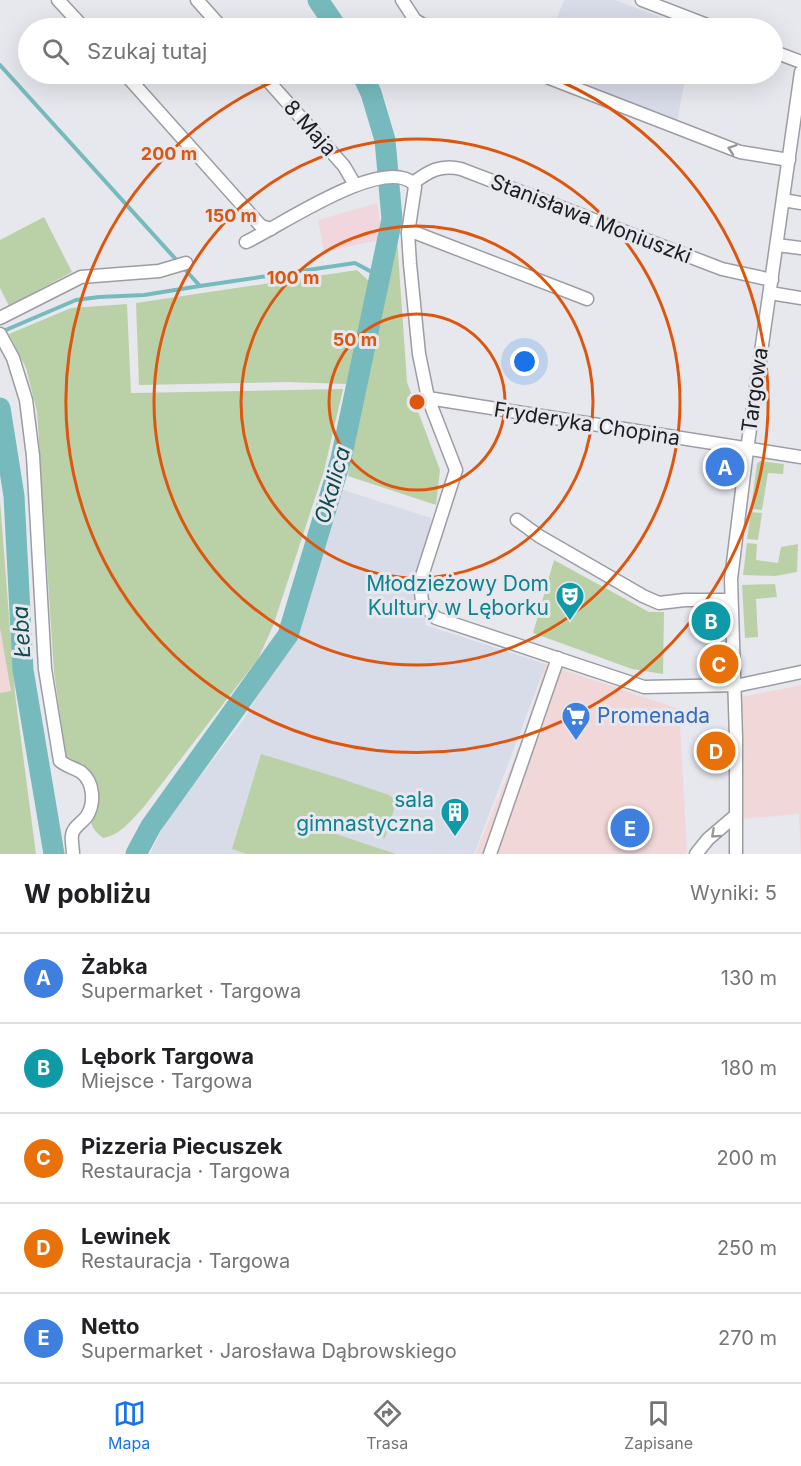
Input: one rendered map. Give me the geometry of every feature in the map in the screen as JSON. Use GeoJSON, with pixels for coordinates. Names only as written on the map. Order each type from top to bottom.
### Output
{"type":"FeatureCollection","features":[{"type":"Feature","properties":{"kind":"street"},"geometry":{"type":"LineString","coordinates":[[58,0],[75,18]]}},
{"type":"Feature","properties":{"kind":"street"},"geometry":{"type":"LineString","coordinates":[[197,0],[213,18]]}},
{"type":"Feature","properties":{"kind":"street"},"geometry":{"type":"LineString","coordinates":[[402,0],[414,18]]}},
{"type":"Feature","properties":{"kind":"street"},"geometry":{"type":"LineString","coordinates":[[642,0],[689,18]]}},
{"type":"Feature","properties":{"kind":"street"},"geometry":{"type":"LineString","coordinates":[[783,55],[801,62]]}},
{"type":"Feature","properties":{"kind":"street","name":"Targowa"},"geometry":{"type":"LineString","coordinates":[[736,854],[735,686],[730,579],[783,200],[793,157],[801,72]]}},
{"type":"Feature","properties":{"kind":"street"},"geometry":{"type":"LineString","coordinates":[[133,84],[261,225],[271,229]]}},
{"type":"Feature","properties":{"kind":"street","name":"8 Maja"},"geometry":{"type":"LineString","coordinates":[[271,84],[344,166],[355,185]]}},
{"type":"Feature","properties":{"kind":"street"},"geometry":{"type":"LineString","coordinates":[[565,84],[740,152],[793,157]]}},
{"type":"Feature","properties":{"kind":"street","name":"Stanisława Moniuszki"},"geometry":{"type":"LineString","coordinates":[[413,183],[443,166],[461,169],[722,269],[772,279]]}},
{"type":"Feature","properties":{"kind":"street"},"geometry":{"type":"LineString","coordinates":[[246,242],[323,199],[355,185],[396,178],[407,178],[413,183],[415,187],[408,233],[418,343],[428,398],[456,470],[420,582],[422,602],[435,618],[644,687],[735,686],[801,672]]}},
{"type":"Feature","properties":{"kind":"street"},"geometry":{"type":"LineString","coordinates":[[783,200],[801,203]]}},
{"type":"Feature","properties":{"kind":"street"},"geometry":{"type":"LineString","coordinates":[[408,233],[416,233],[586,299]]}},
{"type":"Feature","properties":{"kind":"street"},"geometry":{"type":"LineString","coordinates":[[777,245],[801,248]]}},
{"type":"Feature","properties":{"kind":"street"},"geometry":{"type":"LineString","coordinates":[[0,318],[81,277],[159,271],[181,264]]}},
{"type":"Feature","properties":{"kind":"street"},"geometry":{"type":"LineString","coordinates":[[770,294],[801,298]]}},
{"type":"Feature","properties":{"kind":"street"},"geometry":{"type":"LineString","coordinates":[[1,335],[13,358],[26,400],[33,456],[45,669],[60,761],[68,768],[80,771],[88,780],[92,793],[88,814],[75,827],[72,835],[73,854]]}},
{"type":"Feature","properties":{"kind":"street","name":"Fryderyka Chopina"},"geometry":{"type":"LineString","coordinates":[[428,398],[801,457]]}},
{"type":"Feature","properties":{"kind":"street"},"geometry":{"type":"LineString","coordinates":[[517,520],[539,536],[659,603],[685,600],[731,600]]}},
{"type":"Feature","properties":{"kind":"street"},"geometry":{"type":"LineString","coordinates":[[490,854],[558,658]]}},
{"type":"Feature","properties":{"kind":"street"},"geometry":{"type":"LineString","coordinates":[[696,854],[708,839],[735,816]]}},
{"type":"Feature","properties":{"kind":"shaded area"},"geometry":{"type":"Polygon","coordinates":[[[564,0],[615,0],[663,18],[557,18],[564,0]]]}},
{"type":"Feature","properties":{"kind":"shaded area"},"geometry":{"type":"Polygon","coordinates":[[[565,84],[684,84],[676,127],[565,84]]]}},
{"type":"Feature","properties":{"kind":"shaded area"},"geometry":{"type":"Polygon","coordinates":[[[377,203],[383,239],[324,252],[318,220],[377,203]]]}},
{"type":"Feature","properties":{"kind":"shaded area"},"geometry":{"type":"Polygon","coordinates":[[[334,487],[431,518],[425,625],[546,664],[474,854],[150,854],[164,824],[244,719],[295,631],[334,487]]]}},
{"type":"Feature","properties":{"kind":"shaded area"},"geometry":{"type":"Polygon","coordinates":[[[0,622],[11,691],[0,693],[0,622]]]}},
{"type":"Feature","properties":{"kind":"shaded area"},"geometry":{"type":"Polygon","coordinates":[[[546,664],[679,709],[687,851],[685,854],[475,854],[521,743],[546,664]]]}},
{"type":"Feature","properties":{"kind":"shaded area"},"geometry":{"type":"Polygon","coordinates":[[[801,685],[801,854],[799,814],[742,819],[742,697],[801,685]]]}},
{"type":"Feature","properties":{"kind":"green space"},"geometry":{"type":"Polygon","coordinates":[[[44,217],[72,272],[9,306],[0,288],[0,240],[44,217]]]}},
{"type":"Feature","properties":{"kind":"green space"},"geometry":{"type":"Polygon","coordinates":[[[395,235],[407,382],[440,470],[436,505],[348,476],[356,421],[395,235]]]}},
{"type":"Feature","properties":{"kind":"green space"},"geometry":{"type":"Polygon","coordinates":[[[357,270],[369,281],[347,384],[287,382],[139,385],[136,303],[357,270]]]}},
{"type":"Feature","properties":{"kind":"green space"},"geometry":{"type":"Polygon","coordinates":[[[127,304],[131,393],[343,389],[324,471],[273,626],[258,659],[143,808],[115,834],[103,838],[97,833],[91,819],[96,795],[67,763],[54,672],[37,412],[26,368],[9,334],[71,308],[127,304]]]}},
{"type":"Feature","properties":{"kind":"green space"},"geometry":{"type":"Polygon","coordinates":[[[761,461],[784,464],[783,474],[768,473],[762,510],[751,509],[757,463],[761,461]]]}},
{"type":"Feature","properties":{"kind":"green space"},"geometry":{"type":"Polygon","coordinates":[[[0,500],[15,694],[36,854],[0,854],[0,693],[11,691],[0,628],[0,500]]]}},
{"type":"Feature","properties":{"kind":"green space"},"geometry":{"type":"Polygon","coordinates":[[[751,512],[762,513],[758,540],[747,539],[751,512]]]}},
{"type":"Feature","properties":{"kind":"green space"},"geometry":{"type":"Polygon","coordinates":[[[747,543],[757,544],[756,560],[778,563],[781,547],[798,544],[797,572],[775,576],[743,575],[747,543]]]}},
{"type":"Feature","properties":{"kind":"green space"},"geometry":{"type":"Polygon","coordinates":[[[554,560],[649,612],[664,612],[663,674],[632,669],[533,633],[554,560]]]}},
{"type":"Feature","properties":{"kind":"green space"},"geometry":{"type":"Polygon","coordinates":[[[775,584],[777,597],[756,599],[758,637],[745,638],[742,585],[775,584]]]}},
{"type":"Feature","properties":{"kind":"green space"},"geometry":{"type":"Polygon","coordinates":[[[261,754],[339,778],[389,795],[397,800],[385,838],[327,820],[324,830],[396,854],[247,854],[232,849],[261,754]]]}},
{"type":"Feature","properties":{"kind":"waterway","name":"Okalica"},"geometry":{"type":"LineString","coordinates":[[318,0],[330,18]]}},
{"type":"Feature","properties":{"kind":"waterway"},"geometry":{"type":"LineString","coordinates":[[0,65],[200,286],[355,263],[381,277]]}},
{"type":"Feature","properties":{"kind":"waterway","name":"Okalica"},"geometry":{"type":"LineString","coordinates":[[136,854],[151,826],[288,635],[341,459],[392,219],[385,140],[367,84]]}},
{"type":"Feature","properties":{"kind":"waterway"},"geometry":{"type":"LineString","coordinates":[[1,332],[76,300],[144,295],[200,286]]}},
{"type":"Feature","properties":{"kind":"waterway","name":"Łeba"},"geometry":{"type":"LineString","coordinates":[[0,408],[14,496],[23,670],[54,854]]}},
{"type":"Feature","properties":{"kind":"place","name":"Żabka"},"geometry":{"type":"Point","coordinates":[725,467]}},
{"type":"Feature","properties":{"kind":"place","name":"Lębork Targowa"},"geometry":{"type":"Point","coordinates":[711,621]}},
{"type":"Feature","properties":{"kind":"place","name":"Młodzieżowy Dom Kultury w Lęborku"},"geometry":{"type":"Point","coordinates":[570,622]}},
{"type":"Feature","properties":{"kind":"place","name":"Pizzeria Piecuszek"},"geometry":{"type":"Point","coordinates":[719,664]}},
{"type":"Feature","properties":{"kind":"place","name":"Promenada"},"geometry":{"type":"Point","coordinates":[576,742]}},
{"type":"Feature","properties":{"kind":"place","name":"Lewinek"},"geometry":{"type":"Point","coordinates":[716,751]}},
{"type":"Feature","properties":{"kind":"place","name":"Netto"},"geometry":{"type":"Point","coordinates":[630,828]}},
{"type":"Feature","properties":{"kind":"place","name":"sala gimnastyczna"},"geometry":{"type":"Point","coordinates":[455,838]}}]}
